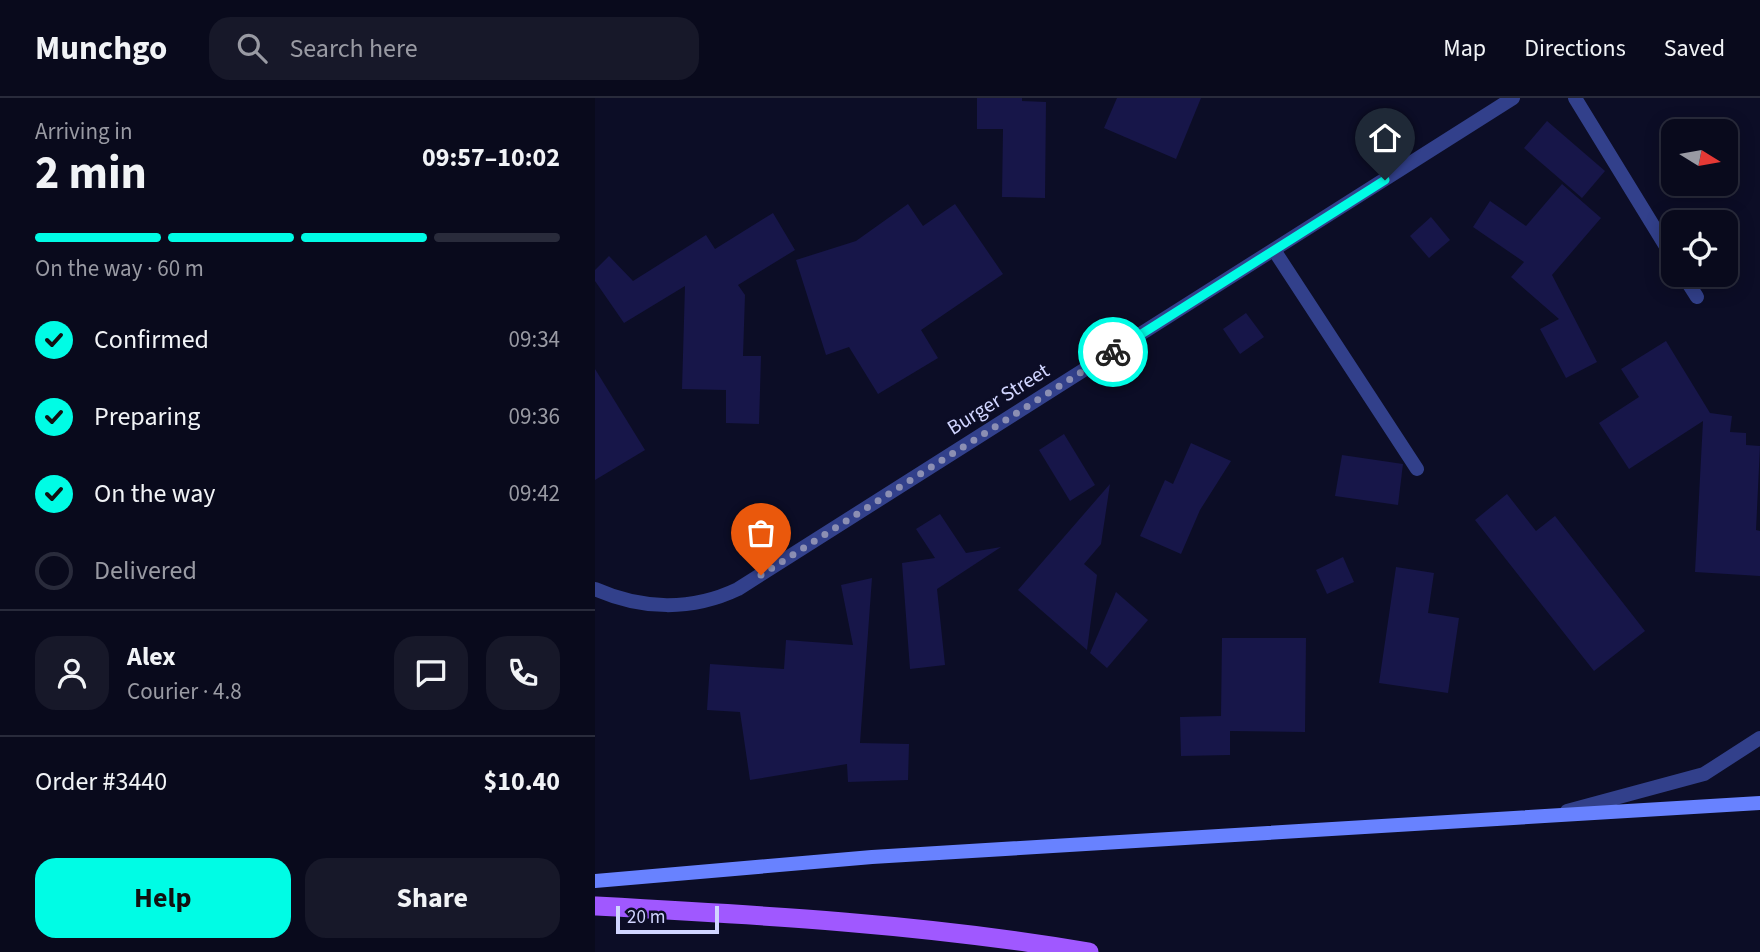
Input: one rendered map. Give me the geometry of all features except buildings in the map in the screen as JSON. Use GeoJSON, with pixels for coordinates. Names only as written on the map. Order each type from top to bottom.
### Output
{"type":"FeatureCollection","features":[{"type":"Feature","properties":{"kind":"main road"},"geometry":{"type":"LineString","coordinates":[[595,881],[873,857],[1760,803]]}},
{"type":"Feature","properties":{"kind":"main road"},"geometry":{"type":"LineString","coordinates":[[595,906],[912,929],[1089,952]]}},
{"type":"Feature","properties":{"kind":"street","name":"Burger Street"},"geometry":{"type":"LineString","coordinates":[[595,589],[632,603],[660,606],[702,602],[738,589],[1513,98]]}},
{"type":"Feature","properties":{"kind":"street"},"geometry":{"type":"LineString","coordinates":[[1575,98],[1661,238]]}},
{"type":"Feature","properties":{"kind":"street"},"geometry":{"type":"LineString","coordinates":[[1274,250],[1417,469]]}},
{"type":"Feature","properties":{"kind":"street"},"geometry":{"type":"LineString","coordinates":[[1691,287],[1697,297]]}},
{"type":"Feature","properties":{"kind":"street"},"geometry":{"type":"LineString","coordinates":[[1548,816],[1704,774],[1760,738]]}},
{"type":"Feature","properties":{"kind":"way so far"},"geometry":{"type":"LineString","coordinates":[[761,575],[1113,352]]}},
{"type":"Feature","properties":{"kind":"route"},"geometry":{"type":"LineString","coordinates":[[1113,352],[1385,180]]}}]}
